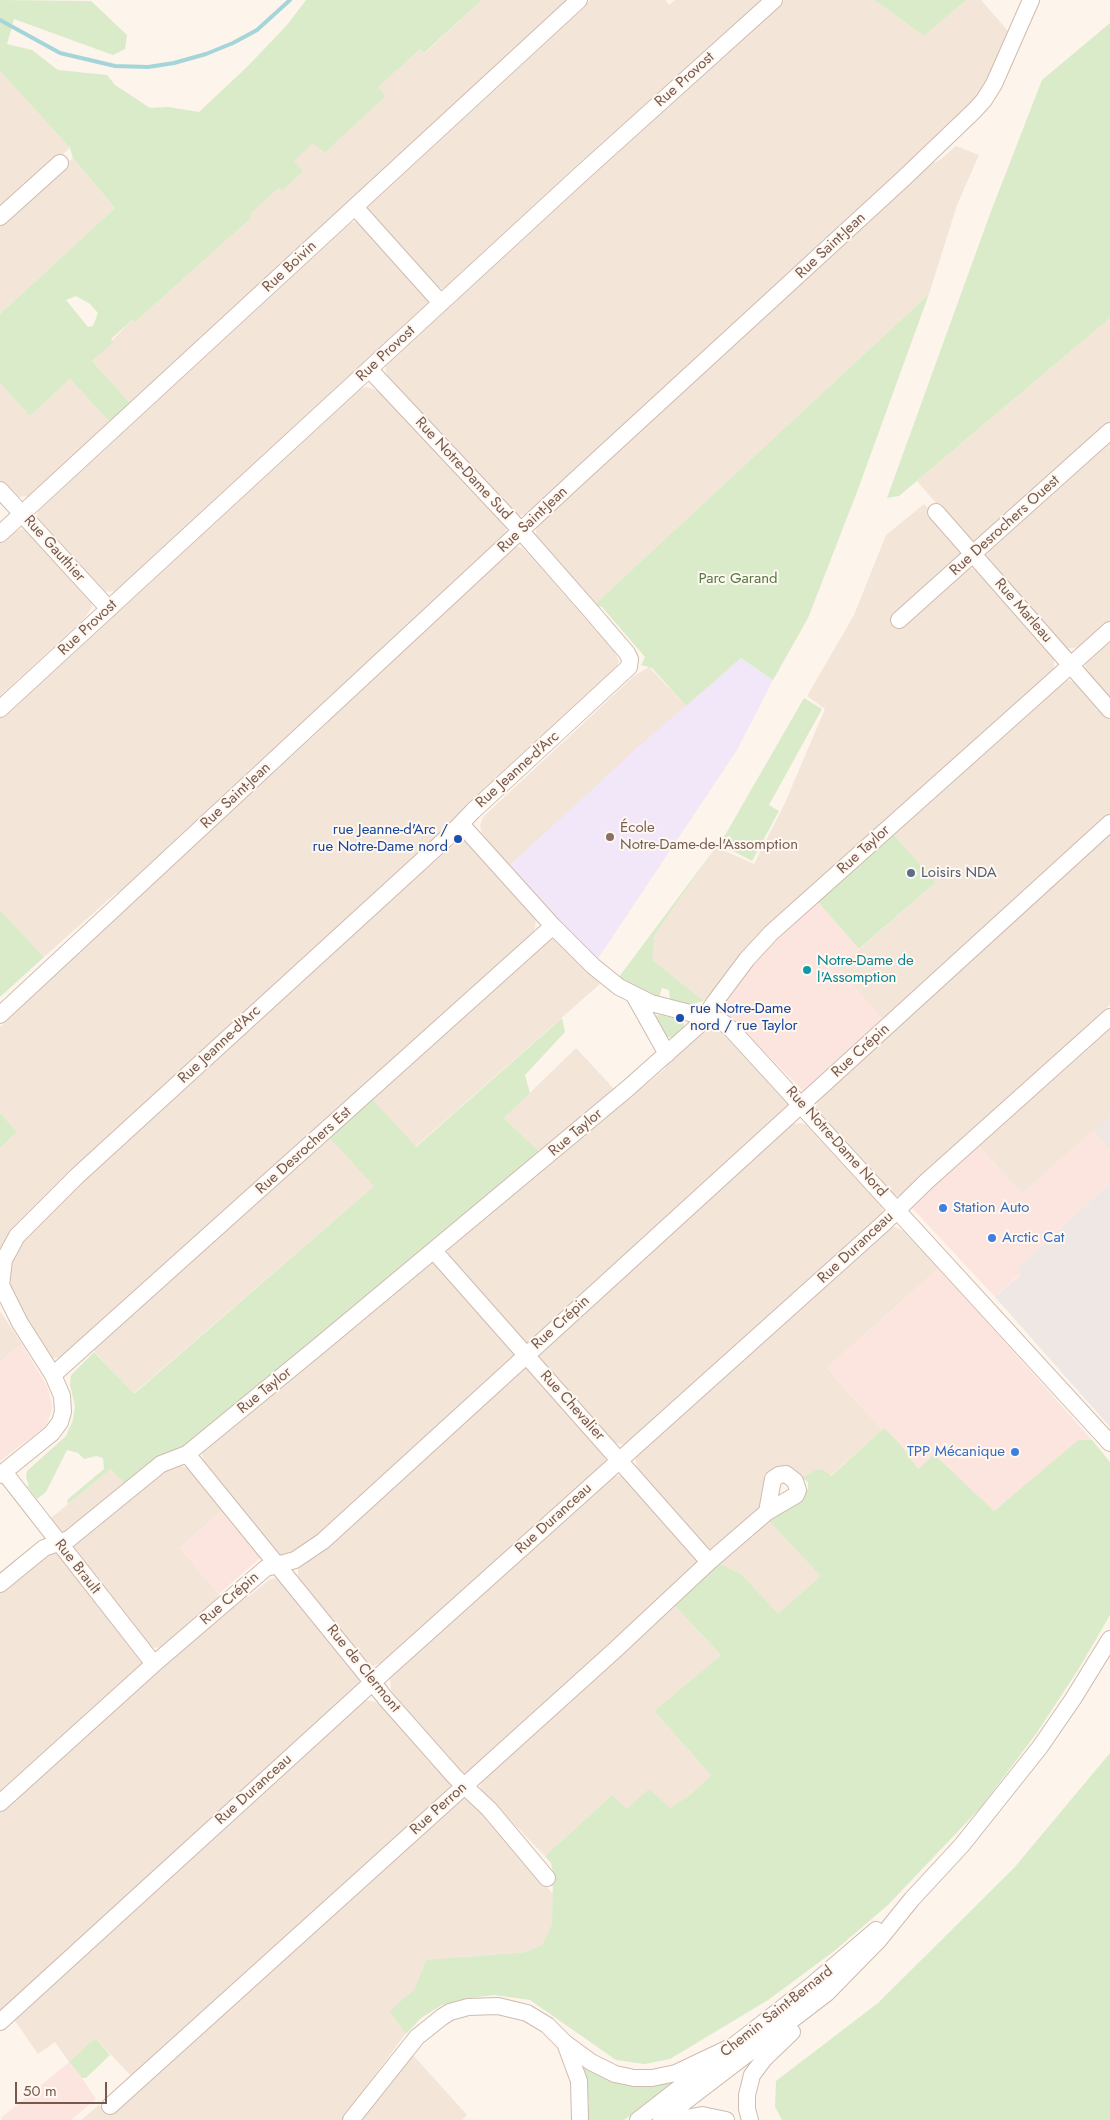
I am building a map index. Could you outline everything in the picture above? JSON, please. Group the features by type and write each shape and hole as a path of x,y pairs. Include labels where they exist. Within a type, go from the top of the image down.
{"street":[{"name":"Rue Boivin","path":"0,534 579,0"},
{"name":"Rue Provost","path":"0,709 441,303 774,0"},
{"name":"Rue Saint-Jean","path":"0,1015 888,193 979,105 994,84 1030,0"},
{"path":"0,217 60,163"},
{"path":"355,207 441,303"},
{"name":"Rue Notre-Dame Sud","path":"370,370 521,531 622,647 630,662"},
{"name":"Rue Desrochers Ouest","path":"899,620 1110,431"},
{"name":"Rue Gauthier","path":"0,490 108,609"},
{"name":"Rue Marleau","path":"936,512 1110,710"},
{"name":"Rue Taylor","path":"0,1584 44,1548 57,1541 69,1538 161,1464 187,1454 574,1135 696,1029 747,959 771,934 1110,630"},
{"name":"Rue Jeanne-d'Arc","path":"2,1474 45,1440 60,1422 63,1412 63,1400 53,1375 20,1323 1,1285 4,1260 17,1236 77,1176 621,676 629,667 630,662"},
{"name":"Rue Crépin","path":"0,1803 154,1664 266,1568 295,1560 323,1540 1110,823"},
{"name":"Rue Notre-Dame Nord","path":"461,824 553,926 598,969 635,997 658,1005 721,1021 731,1029 1110,1443"},
{"name":"Rue Desrochers Est","path":"53,1375 553,926"},
{"name":"Rue Notre-Dame Nord","path":"635,997 667,1054"},
{"name":"Rue Duranceau","path":"0,2022 1110,1017"},
{"name":"Rue Chevalier","path":"434,1251 709,1562"},
{"name":"Rue de Clermont","path":"187,1454 392,1706 465,1786 489,1809 547,1878"},
{"name":"Rue Brault","path":"2,1474 32,1506 57,1541 154,1664"},
{"name":"Rue Perron","path":"110,2106 615,1650 709,1562 767,1512"},
{"name":"Chemin Saint-Bernard","path":"661,2120 827,1993 878,1941 962,1845 1040,1747 1073,1699 1110,1639"},
{"name":"Chemin Saint-Bernard","path":"638,2120 814,1984 912,1900"},
{"path":"750,2120 747,2109 747,2095 755,2069 827,1993"},
{"path":"351,2120 408,2046 427,2028 450,2012 480,2006 516,2009 538,2019 599,2067 615,2074 642,2078 663,2076 735,2045"},
{"path":"565,2042 579,2081 581,2097 580,2120"},
{"path":"674,2120 702,2115 726,2120"}],"shaded area":[{"path":"482,0 569,0 130,403 92,361 132,320 135,322 251,218 251,213 279,188 282,190 302,172 293,161 313,142 323,153 386,96 377,87 420,49 425,53"},
{"path":"590,0 665,0 669,5 675,0 764,0 446,289 435,288 368,210 371,198"},
{"path":"784,0 874,0 924,36 966,0 981,0 1009,32 984,90 934,142 530,513 519,516 513,514 388,381 385,366 388,360 570,192"},
{"path":"0,71 70,148 0,210"},
{"path":"956,146 979,155 957,205 929,294 594,605 536,538 536,529 539,524 931,164 940,160"},
{"path":"73,158 115,208 0,314 0,224"},
{"path":"358,221 427,296 426,308 116,591 105,592 38,521 37,514 39,510 345,224"},
{"path":"1110,318 1110,425 977,543 969,542 917,481"},
{"path":"70,379 110,422 30,496 19,497 0,481 0,383 30,416"},
{"path":"367,387 379,391 507,526 506,533 126,891 116,893 44,957 0,910 0,717 350,396 359,389"},
{"path":"1110,436 1110,622 1080,647 1065,649 989,563 986,556 989,547"},
{"path":"924,504 955,537 962,551 961,557 895,618 904,627 962,571 968,568 974,569 981,574 1054,659 1054,667 1050,675 752,943 704,1001 651,960 654,936 716,847 754,864 784,805 825,709 807,696 854,615 886,535"},
{"path":"21,529 28,531 92,602 92,607 84,619 0,696 0,540"},
{"path":"515,547 520,547 526,551 614,651 619,661 617,668 54,1187 15,1226 0,1249 0,1148 17,1132 0,1113 0,1027 116,919 130,903 316,734 375,675"},
{"path":"1110,636 1110,703 1087,673 1085,666 1088,658"},
{"name":"École Notre-Dame-de-l'Assomption","path":"741,658 773,680 737,750 597,960 509,866 640,745"},
{"path":"649,667 686,706 509,866 482,833 480,826 483,817 634,676"},
{"path":"1067,680 1076,682 1110,716 1110,816 884,1021 838,968 936,882 893,834 1062,682"},
{"path":"1110,832 1110,1005 904,1194 898,1196 892,1194 818,1112 816,1107 818,1101 824,1093"},
{"path":"459,841 470,843 536,917 535,929 530,936 62,1358 52,1358 21,1310 13,1295 9,1278 11,1259 33,1227 381,907"},
{"path":"818,902 859,949 839,968 884,1021 807,1090 803,1091 721,1008 721,1004 761,955"},
{"path":"553,939 559,942 600,984 416,1146 374,1186 133,1394 92,1349 547,941"},
{"path":"1110,1027 1110,1116 1022,1194 977,1144"},
{"path":"712,1029 722,1033 783,1093 789,1105 531,1343 525,1343 448,1255 448,1245 665,1069 667,1063 699,1034"},
{"path":"576,1048 615,1090 542,1154 504,1118"},
{"path":"1110,1116 1110,1150 1092,1131"},
{"path":"801,1123 810,1126 883,1207 882,1214 626,1445 614,1443 537,1358 538,1352 790,1125"},
{"path":"1092,1131 1110,1150 1110,1183 1018,1267 1020,1274 995,1297 912,1208 913,1204 977,1144 1022,1193"},
{"path":"1110,1183 1110,1427 995,1297 1020,1275 1018,1267"},
{"path":"895,1227 906,1232 939,1268 827,1368 882,1430 830,1476 817,1469 802,1478 782,1468 762,1509 716,1548 711,1549 706,1546 637,1469 635,1457 889,1228"},
{"path":"432,1262 436,1262 515,1354 513,1359 320,1536 296,1552 280,1556 206,1467 202,1454 205,1448"},
{"path":"939,1268 1092,1440 1078,1440 994,1511 934,1454 918,1469 901,1445 884,1428 882,1430 827,1368"},
{"path":"0,1311 22,1344 0,1362"},
{"path":"22,1344 48,1388 52,1405 51,1412 46,1426 0,1461 0,1362"},
{"path":"524,1368 528,1368 606,1456 604,1466 384,1662 372,1666 302,1583 298,1576 298,1568"},
{"path":"180,1465 187,1468 224,1509 180,1548 219,1594 217,1600 165,1647 151,1648 69,1546 156,1475"},
{"path":"111,1469 126,1486 65,1533 61,1531 51,1518"},
{"path":"615,1476 623,1476 697,1559 697,1565 608,1649 467,1773 463,1772 391,1690 390,1677 608,1479"},
{"path":"224,1509 260,1553 260,1558 219,1594 180,1548"},
{"path":"768,1520 822,1576 778,1615 741,1574 718,1563"},
{"path":"55,1551 142,1663 0,1794 0,1591 40,1557"},
{"path":"270,1579 280,1579 360,1675 360,1682 356,1689 0,2012 0,1811 146,1679 245,1594 248,1597"},
{"path":"673,1604 721,1655 654,1711 711,1775 691,1794 670,1808 626,1809 612,1795 545,1856 482,1791 480,1786 482,1780"},
{"path":"365,1700 376,1702 382,1706 429,1762 431,1761 450,1782 452,1786 450,1791 133,2078 95,2038 69,2062 55,2042 38,2054 13,2018"},
{"path":"467,1798 471,1800 553,1894 552,1924 542,1945 526,1952 462,1957 342,2120 81,2120 99,2105 109,2115 460,1799"},
{"path":"412,2054 467,2115 462,2120 362,2120"},
{"path":"69,2062 96,2099 71,2120 2,2120 1,2118"}],"green space":[{"path":"0,0 91,1 127,35 125,49 113,55 14,19 7,44 32,50 58,70 107,75 115,85 150,108 168,107 199,112 247,67 287,25 306,0 482,0 424,53 420,49 378,87 386,96 324,153 313,143 294,161 303,171 282,191 279,188 251,213 251,218 135,322 132,320 111,339 113,342 92,361 130,403 110,422 70,379 30,416 0,383 0,314 115,208 73,158 70,148 0,71","holes":["76,296 90,304 98,313 93,326 88,327 66,300"]},
{"path":"874,0 966,0 924,36"},
{"path":"1110,23 1110,318 899,496 887,498 990,214 1042,80"},
{"name":"Parc Garand","path":"929,294 857,492 808,618 773,680 741,658 686,706 652,668 641,665 645,657 602,607 594,605"},
{"path":"804,698 822,709 769,805 779,811 752,861 720,844"},
{"path":"893,834 936,882 859,949 818,902"},
{"path":"716,847 654,936 652,960 704,1001 692,1004 680,1003 670,999 669,990 662,988 659,997 619,977"},
{"path":"0,910 44,957 0,997"},
{"path":"655,1016 680,1019 684,1023 684,1028 675,1037 666,1037"},
{"path":"562,1018 565,1032 525,1075 530,1093 504,1118 542,1154 185,1446 126,1486 111,1469 68,1504 67,1500 104,1469 103,1458 96,1456 84,1459 78,1453 67,1450 46,1492 37,1499 27,1486 29,1485 26,1478 27,1471 66,1436 73,1420 75,1406 70,1385 71,1375 94,1352 134,1394 374,1186 328,1136 371,1098 416,1147"},
{"path":"0,1113 17,1132 0,1148"},
{"path":"884,1428 901,1445 918,1469 934,1454 994,1511 1078,1440 1092,1440 1110,1462 1110,1615 1078,1670 1036,1734 981,1807 888,1905 833,1952 768,2000 670,2059 645,2064 616,2060 530,2000 494,1995 463,1999 442,2005 421,2018 406,2034 390,2011 415,1989 426,1960 526,1952 542,1945 552,1924 553,1873 551,1863 545,1856 612,1795 627,1809 649,1789 670,1808 691,1794 711,1775 654,1711 721,1655 673,1604 718,1563 741,1574 778,1614 821,1576 768,1520 801,1497 808,1489 808,1482 802,1478 817,1469 825,1471 831,1476"},
{"path":"1110,1753 1110,2120 782,2120 775,2107 776,2081 878,2003 1014,1868"},
{"path":"95,2038 110,2055 86,2078 82,2078 69,2062"},
{"path":"579,2061 681,2077 624,2120 586,2120 589,2101"}],"waterway":[{"path":"0,20 60,53 115,66 148,67 174,63 206,54 233,43 257,30 290,0"}],"place":[{"name":"École Notre-Dame-de-l'Assomption","path":"610,837"},
{"name":"rue Jeanne-d'Arc / rue Notre-Dame nord","path":"458,839"},
{"name":"Loisirs NDA","path":"911,873"},
{"name":"Notre-Dame de l'Assomption","path":"807,970"},
{"name":"rue Notre-Dame nord / rue Taylor","path":"680,1018"},
{"name":"Station Auto","path":"943,1208"},
{"name":"Arctic Cat","path":"992,1238"},
{"name":"TPP Mécanique","path":"1015,1452"}]}
